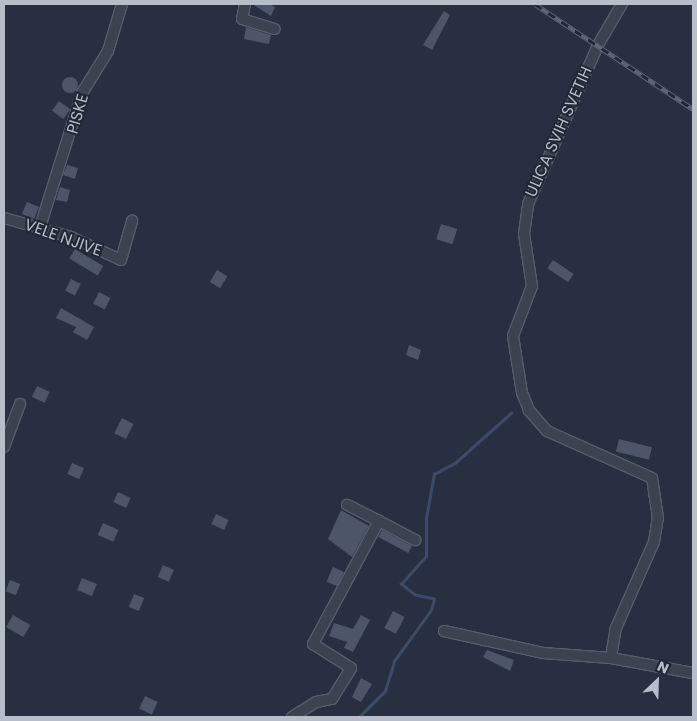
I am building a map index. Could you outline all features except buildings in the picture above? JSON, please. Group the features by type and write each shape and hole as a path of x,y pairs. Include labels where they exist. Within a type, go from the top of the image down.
{"street":[{"name":"PISKE","path":"40,227 82,93 108,51 122,4"},
{"path":"245,4 242,19 275,29"},
{"name":"ULICA SVIH SVETIH","path":"611,658 616,628 654,542 658,518 652,478 547,431 528,410 522,393 512,336 532,286 524,234 528,204 598,45 622,4"},
{"name":"VELE NJIVE","path":"4,218 40,227 122,260 132,221"},
{"path":"4,447 20,404"},
{"path":"347,505 415,540"},
{"path":"292,717 316,702 332,699 351,668 314,644 379,522"},
{"path":"444,631 543,652 611,658 693,673"}],"waterway":[{"path":"359,717 385,691 394,661 431,610 434,599 415,595 401,584 426,556 426,518 434,474 455,463 511,413"}],"railway":[{"path":"535,4 693,109"}]}
